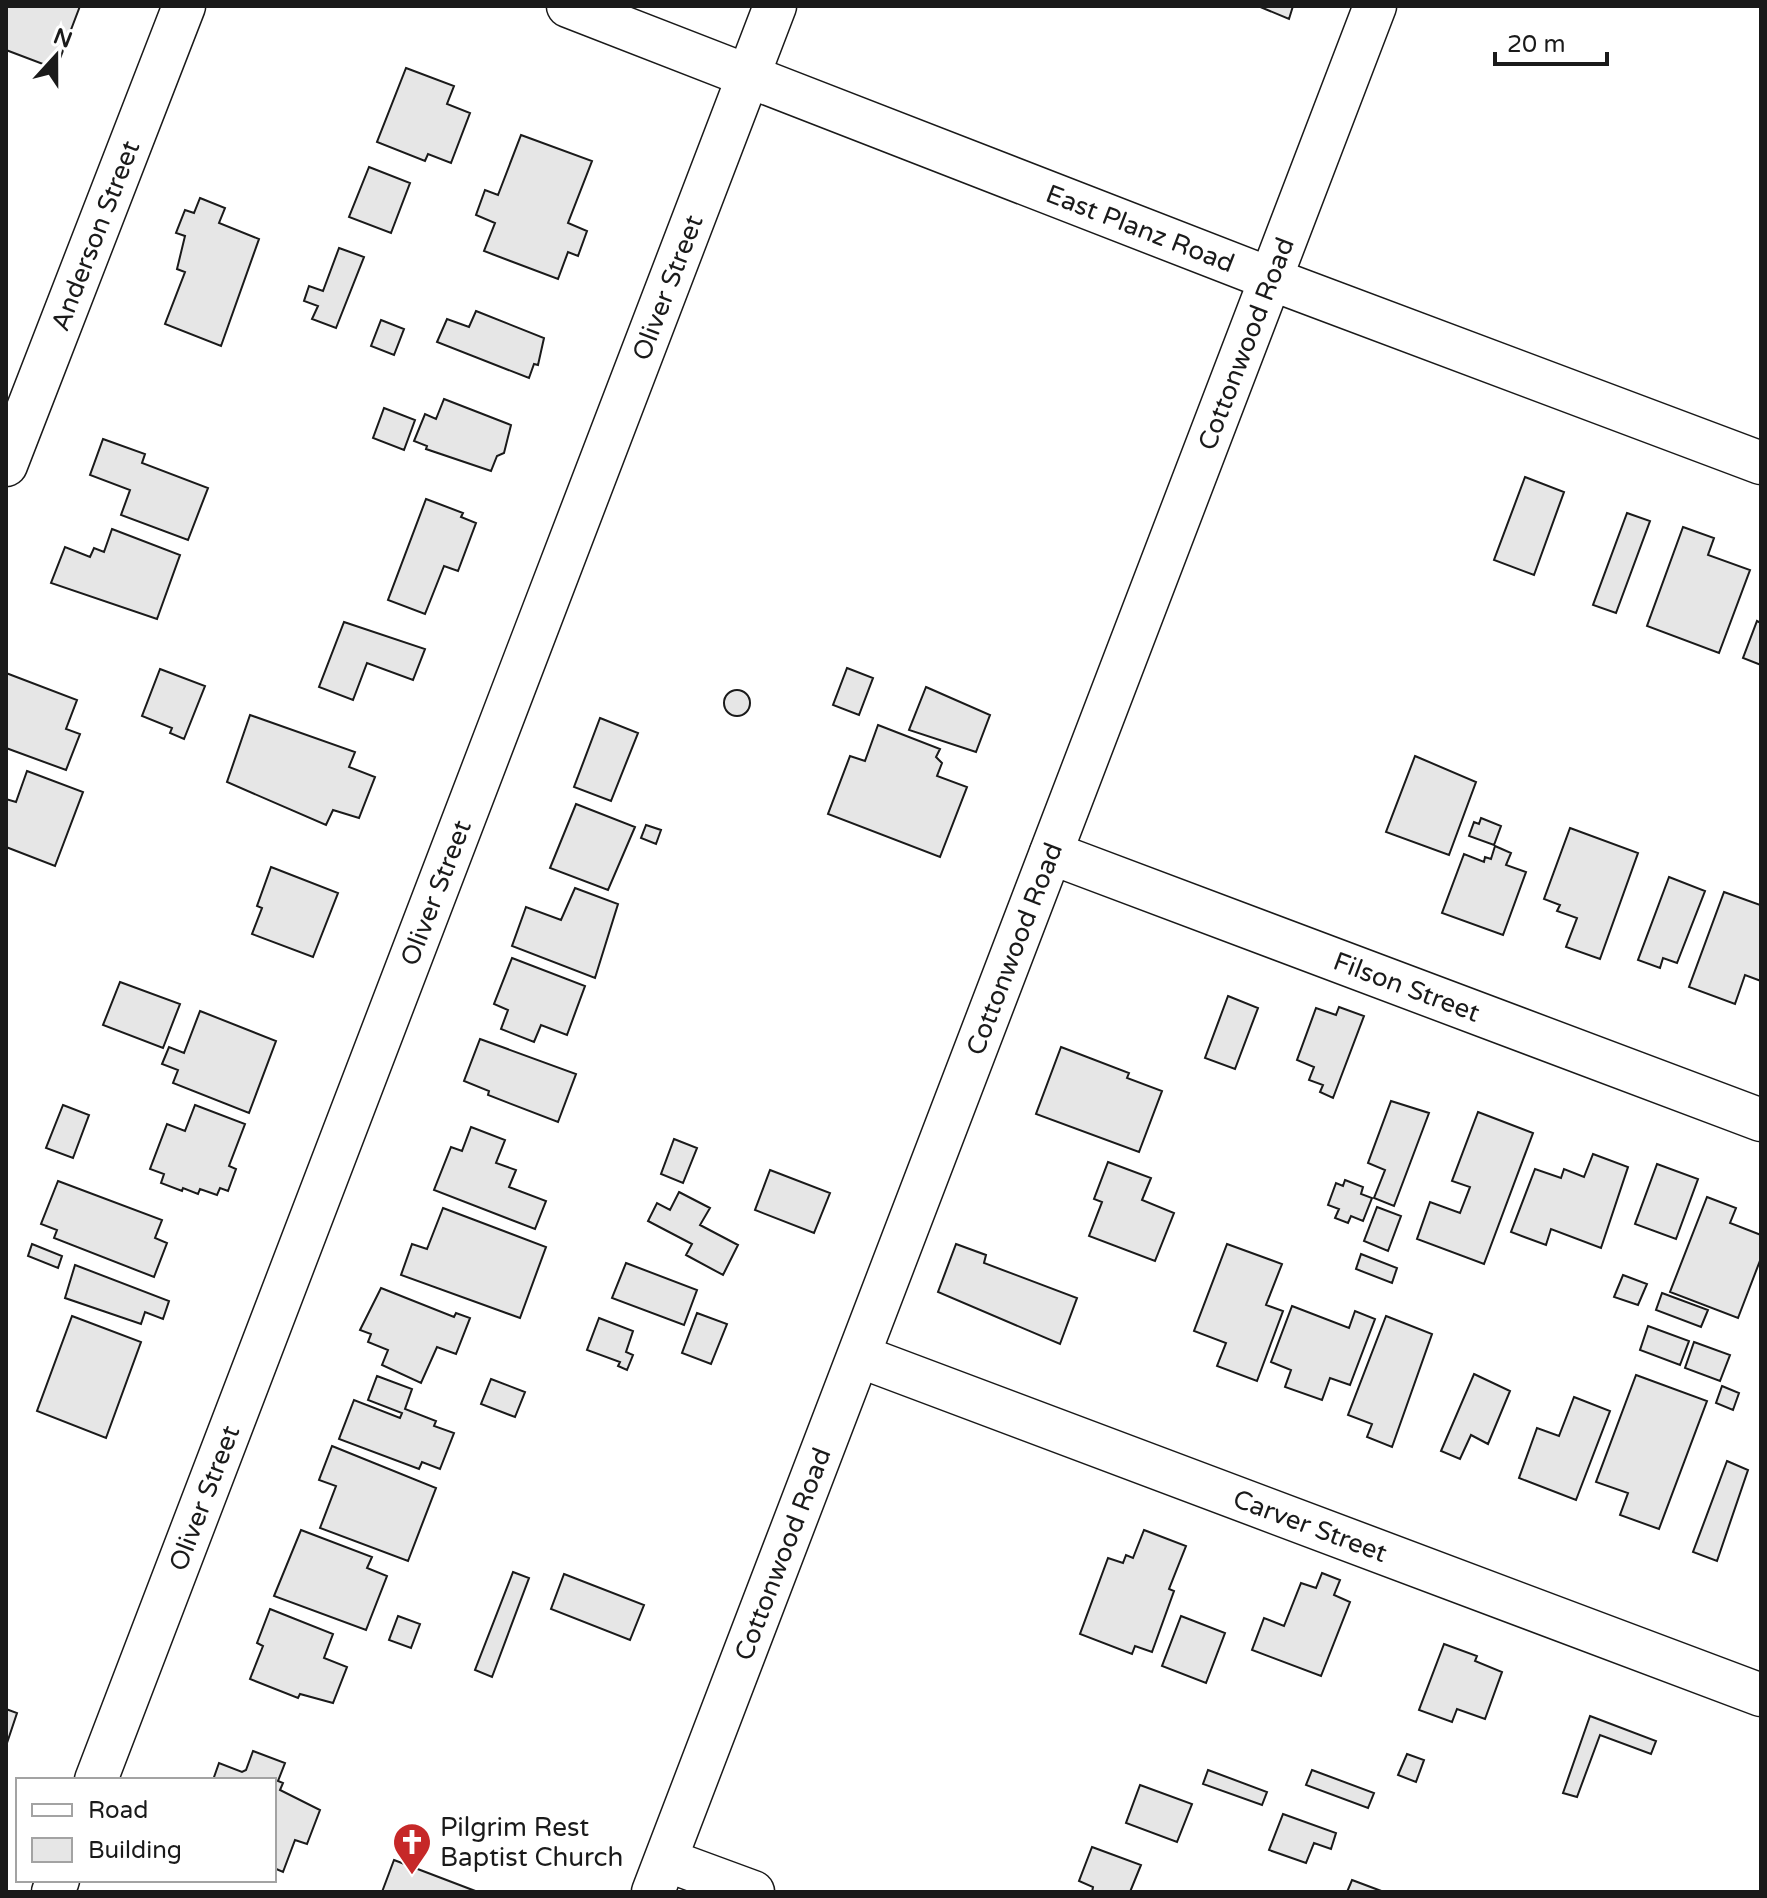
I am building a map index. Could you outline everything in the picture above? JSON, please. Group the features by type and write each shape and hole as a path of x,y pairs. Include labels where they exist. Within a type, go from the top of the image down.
{"street":[{"name":"Anderson Street","path":"6,465 184,6"},
{"name":"East Planz Road","path":"568,6 1271,279 1761,463"},
{"name":"Oliver Street","path":"97,1778 775,6"},
{"name":"Cottonwood Road","path":"660,1876 1375,6"},
{"name":"Filson Street","path":"1051,853 1761,1120"},
{"name":"Carver Street","path":"859,1356 1761,1695"},
{"path":"660,1876 753,1892"}],"building":[{"path":"6,6 80,6 56,69 6,50"},
{"path":"1258,6 1293,6 1289,19"},
{"path":"406,68 454,86 447,104 470,113 451,163 428,154 425,161 377,142"},
{"path":"521,135 592,161 568,223 587,231 578,256 568,252 558,279 484,251 495,223 476,215 485,190 498,195"},
{"path":"369,167 410,183 391,233 349,217"},
{"path":"200,198 225,208 219,223 259,239 221,346 165,324 185,272 177,269 185,236 176,233 185,210 194,213"},
{"path":"339,248 364,257 336,328 312,319 318,306 304,301 309,286 323,291"},
{"path":"476,311 544,338 538,365 534,364 529,378 437,342 447,319 469,327"},
{"path":"381,320 404,329 394,355 371,346"},
{"path":"444,399 511,425 504,453 497,456 491,471 426,449 427,446 414,441 425,414 436,419"},
{"path":"384,408 415,420 404,450 373,438"},
{"path":"103,439 145,454 142,463 208,488 188,540 121,515 130,490 90,475"},
{"path":"1525,477 1564,492 1534,575 1494,560"},
{"path":"426,499 463,513 461,517 476,523 458,571 444,566 425,614 388,600"},
{"path":"1627,513 1650,521 1616,613 1593,605"},
{"path":"1683,527 1714,538 1708,555 1750,570 1719,653 1647,626"},
{"path":"112,529 180,555 157,619 51,583 65,547 90,557 94,548 104,552"},
{"path":"1757,621 1761,623 1761,665 1743,658"},
{"path":"344,622 425,649 413,680 367,663 353,700 319,687"},
{"path":"847,668 873,678 859,715 833,705"},
{"path":"160,669 205,686 184,739 170,733 172,728 142,716"},
{"path":"6,673 77,700 66,729 80,734 66,770 6,748"},
{"path":"926,687 990,715 976,752 909,730"},
{"path":"737,690 746,694 750,703 746,712 737,716 728,712 724,703 728,694"},
{"path":"250,715 355,752 349,767 375,777 359,818 333,810 326,825 227,782"},
{"path":"600,718 638,733 611,801 574,787"},
{"path":"878,725 940,749 936,757 942,763 937,776 967,787 940,857 828,814 850,756 865,761"},
{"path":"1415,756 1476,782 1449,855 1386,832"},
{"path":"27,771 83,792 55,866 6,847 6,799 16,802"},
{"path":"576,804 635,827 608,890 550,868"},
{"path":"1481,818 1501,826 1494,845 1469,836 1474,822 1479,824"},
{"path":"646,825 661,830 656,844 641,838"},
{"path":"1570,828 1638,853 1600,959 1566,947 1577,918 1557,911 1560,905 1544,899"},
{"path":"1495,846 1511,853 1506,865 1526,872 1503,935 1442,913 1464,854 1484,862 1485,857 1491,859"},
{"path":"271,867 338,893 313,957 252,934 262,908 257,906"},
{"path":"1669,877 1705,891 1677,963 1663,958 1660,968 1638,960"},
{"path":"575,888 618,904 595,978 512,946 526,907 561,920"},
{"path":"1724,892 1760,905 1761,902 1761,981 1745,975 1735,1004 1689,987"},
{"path":"512,958 585,986 567,1035 541,1025 534,1042 501,1029 508,1010 494,1004"},
{"path":"120,982 180,1004 163,1048 103,1025"},
{"path":"1228,996 1258,1008 1235,1069 1205,1058"},
{"path":"1339,1007 1364,1016 1333,1098 1320,1092 1323,1085 1309,1080 1314,1067 1297,1060 1316,1008 1336,1015"},
{"path":"200,1011 276,1041 249,1113 173,1083 178,1070 162,1064 169,1047 184,1053"},
{"path":"480,1039 576,1074 558,1122 488,1095 489,1091 464,1081"},
{"path":"1061,1047 1129,1073 1127,1078 1162,1091 1139,1152 1036,1114"},
{"path":"1391,1101 1429,1113 1394,1206 1374,1198 1385,1170 1368,1163"},
{"path":"63,1105 89,1115 73,1158 46,1148"},
{"path":"195,1105 245,1124 229,1166 236,1169 228,1191 220,1188 217,1195 200,1189 198,1194 183,1188 182,1191 161,1183 164,1174 150,1169 167,1124 185,1131"},
{"path":"1478,1112 1533,1133 1484,1264 1417,1239 1430,1202 1460,1213 1470,1187 1452,1181"},
{"path":"471,1127 505,1140 496,1163 516,1170 509,1187 546,1201 535,1229 434,1190 451,1147 462,1151"},
{"path":"674,1139 697,1148 683,1183 661,1174"},
{"path":"1593,1154 1628,1167 1601,1248 1551,1229 1546,1245 1511,1232 1535,1169 1561,1178 1564,1169 1584,1177"},
{"path":"1108,1162 1151,1178 1142,1200 1174,1213 1155,1261 1089,1236 1102,1202 1094,1199"},
{"path":"1657,1164 1698,1179 1676,1239 1635,1224"},
{"path":"770,1170 830,1193 814,1233 755,1210"},
{"path":"1345,1180 1363,1187 1361,1194 1372,1198 1363,1221 1351,1216 1348,1223 1335,1218 1339,1209 1328,1205 1336,1183 1343,1186"},
{"path":"58,1181 162,1220 155,1238 167,1243 154,1277 54,1238 57,1230 41,1224"},
{"path":"679,1192 710,1208 700,1225 738,1245 723,1275 686,1255 692,1244 648,1221 657,1203 670,1210"},
{"path":"1707,1197 1736,1208 1730,1223 1761,1235 1761,1258 1738,1318 1670,1292"},
{"path":"1377,1207 1401,1216 1388,1251 1364,1241"},
{"path":"443,1208 546,1247 520,1318 401,1275 412,1244 427,1249"},
{"path":"32,1244 62,1256 58,1268 28,1256"},
{"path":"956,1244 986,1255 984,1263 1077,1298 1060,1344 938,1292"},
{"path":"1227,1244 1282,1264 1266,1305 1283,1311 1257,1381 1217,1366 1226,1343 1194,1331"},
{"path":"1361,1254 1397,1268 1392,1283 1356,1269"},
{"path":"626,1263 697,1290 684,1325 612,1298"},
{"path":"75,1265 169,1301 163,1319 145,1312 141,1324 65,1298"},
{"path":"1623,1275 1647,1284 1638,1305 1614,1297"},
{"path":"381,1288 454,1317 456,1313 470,1318 456,1354 437,1347 421,1383 382,1365 388,1350 368,1342 371,1334 360,1330"},
{"path":"1662,1293 1708,1310 1701,1327 1656,1310"},
{"path":"1292,1306 1349,1328 1355,1311 1375,1319 1350,1385 1330,1378 1322,1400 1285,1387 1291,1370 1271,1362"},
{"path":"697,1313 727,1324 711,1364 682,1353"},
{"path":"72,1316 141,1342 106,1438 37,1411"},
{"path":"1386,1316 1432,1334 1392,1447 1367,1437 1372,1424 1348,1415"},
{"path":"599,1318 633,1331 626,1352 633,1355 627,1370 618,1366 620,1362 587,1350"},
{"path":"1648,1326 1689,1341 1680,1365 1640,1350"},
{"path":"1694,1342 1730,1355 1720,1381 1685,1368"},
{"path":"1474,1374 1510,1391 1488,1444 1471,1435 1460,1459 1441,1451"},
{"path":"1636,1375 1707,1401 1659,1529 1620,1515 1628,1493 1596,1482"},
{"path":"377,1376 412,1389 405,1409 436,1421 434,1426 454,1433 440,1469 422,1462 419,1469 339,1439 354,1400 400,1418 402,1413 368,1400"},
{"path":"491,1379 525,1392 515,1417 481,1404"},
{"path":"1722,1386 1739,1393 1733,1410 1716,1403"},
{"path":"1574,1397 1610,1411 1576,1500 1519,1478 1537,1428 1559,1436"},
{"path":"332,1446 436,1488 408,1561 320,1528 336,1486 319,1480"},
{"path":"1727,1461 1748,1470 1717,1561 1693,1552"},
{"path":"301,1530 372,1557 367,1568 387,1576 366,1630 274,1596"},
{"path":"1144,1530 1186,1546 1169,1589 1174,1591 1152,1652 1135,1646 1132,1654 1080,1634 1108,1558 1123,1563 1126,1555 1133,1558"},
{"path":"513,1572 529,1578 492,1677 475,1670"},
{"path":"1322,1573 1340,1580 1334,1595 1350,1602 1321,1676 1252,1650 1264,1618 1284,1626 1301,1583 1316,1588"},
{"path":"564,1574 644,1605 630,1640 551,1609"},
{"path":"270,1609 333,1634 324,1658 347,1667 333,1703 300,1694 298,1698 250,1679 263,1646 257,1643"},
{"path":"398,1616 420,1624 411,1648 389,1640"},
{"path":"1181,1616 1225,1633 1206,1683 1162,1666"},
{"path":"1444,1644 1477,1656 1475,1661 1502,1672 1485,1719 1457,1709 1452,1722 1419,1710"},
{"path":"6,1709 17,1713 6,1746"},
{"path":"1590,1716 1656,1741 1651,1754 1600,1735 1577,1797 1563,1793"},
{"path":"253,1751 285,1763 278,1781 283,1783 280,1790 320,1810 307,1844 295,1840 283,1872 276,1869 276,1778 214,1778 219,1763 242,1772 246,1770"},
{"path":"1407,1754 1424,1760 1416,1782 1398,1775"},
{"path":"1208,1770 1267,1792 1262,1805 1203,1784"},
{"path":"1312,1770 1374,1793 1368,1808 1306,1785"},
{"path":"1140,1785 1192,1804 1177,1842 1126,1823"},
{"path":"1283,1814 1336,1833 1331,1849 1314,1843 1306,1863 1269,1850"},
{"path":"1092,1847 1141,1865 1130,1892 1092,1892 1093,1887 1079,1881"},
{"name":"Pilgrim Rest Baptist Church","path":"394,1860 478,1892 382,1892"},
{"path":"1352,1880 1384,1892 1347,1892"}],"place":[{"name":"Pilgrim Rest Baptist Church","path":"412,1876"}]}
